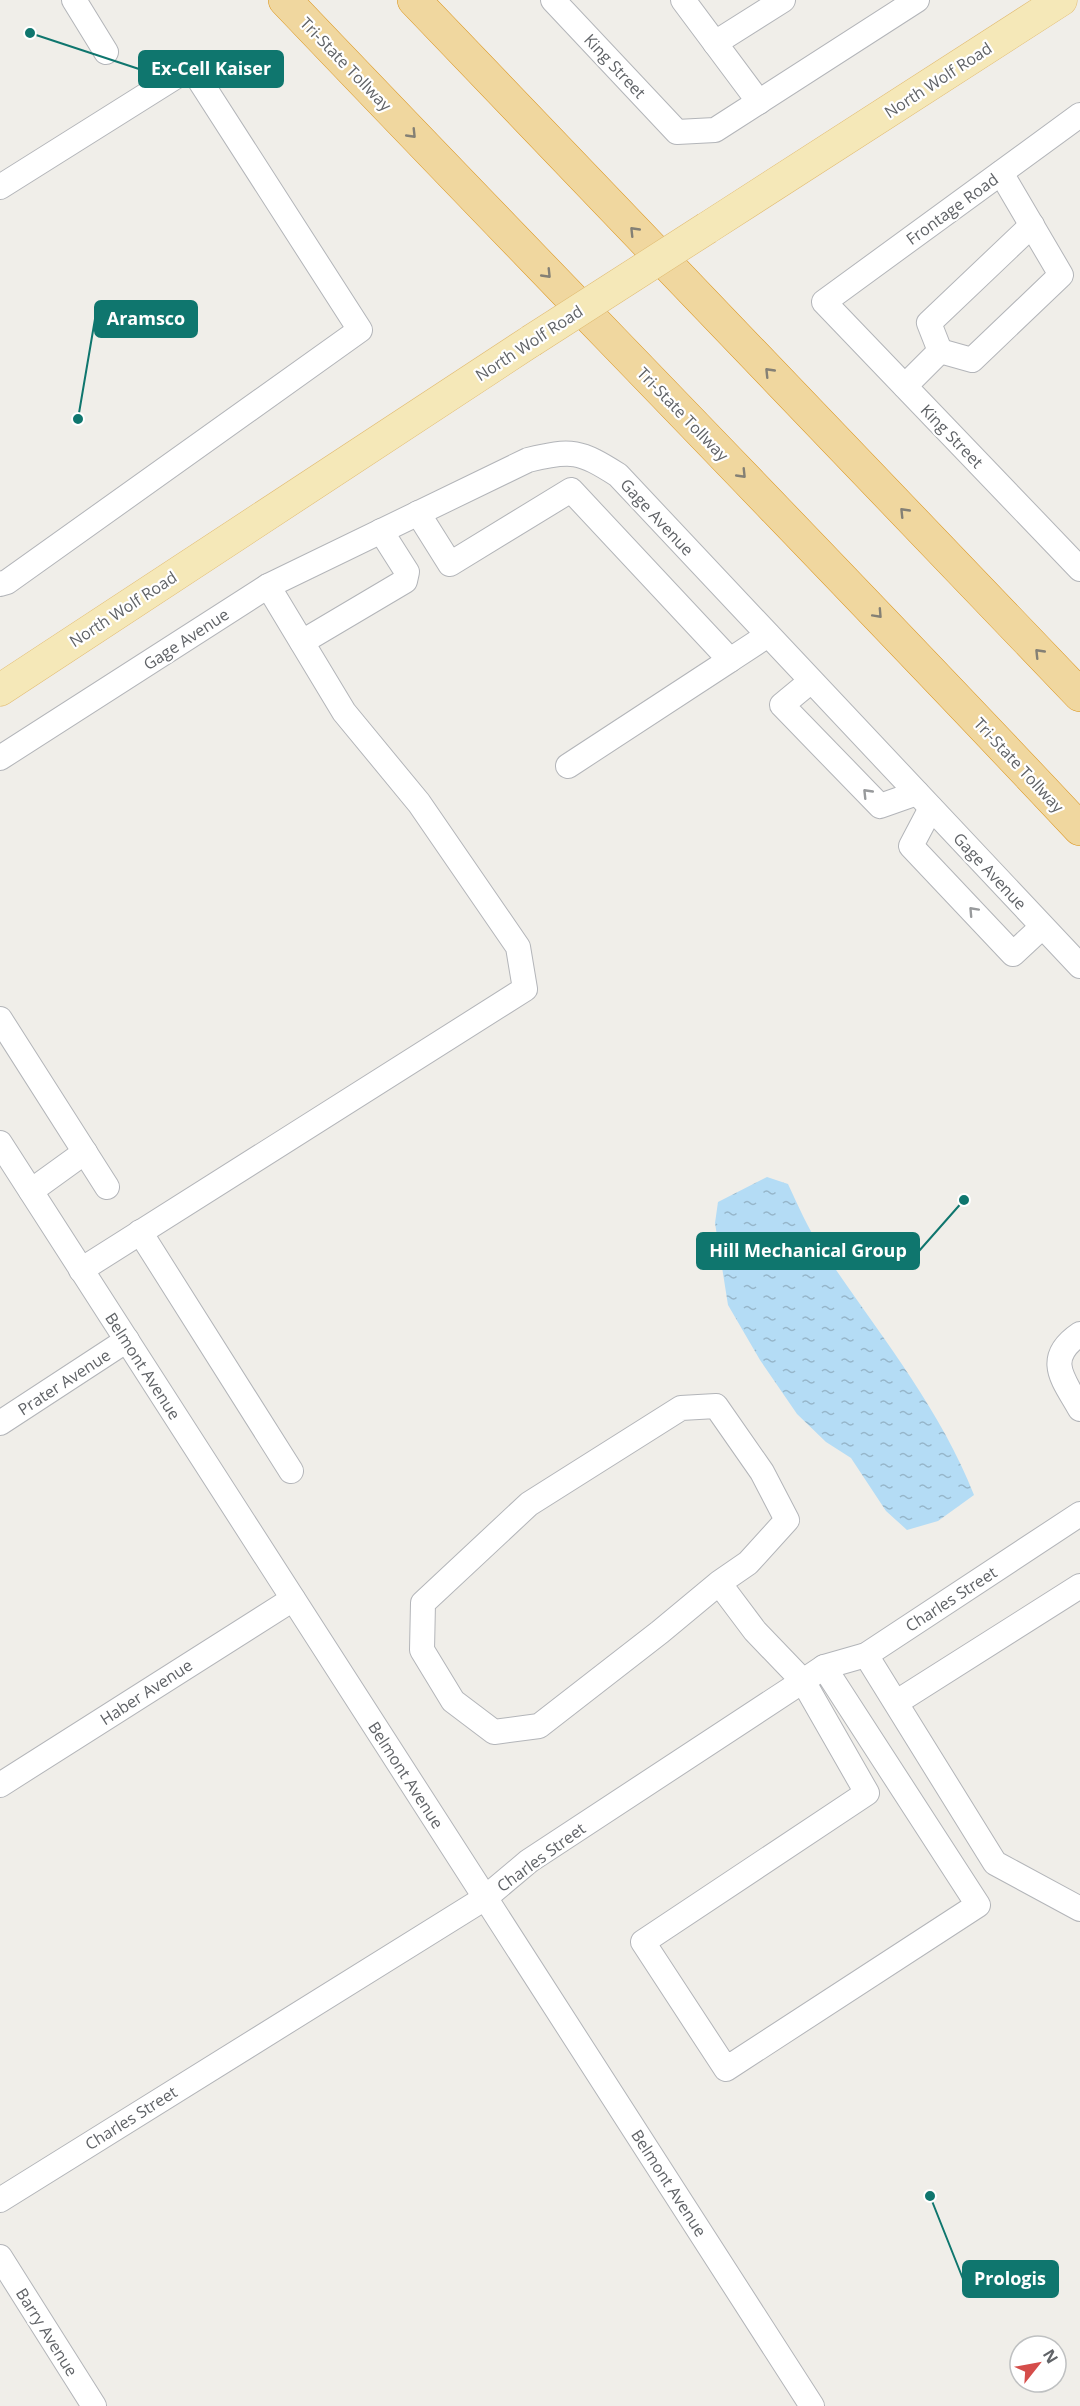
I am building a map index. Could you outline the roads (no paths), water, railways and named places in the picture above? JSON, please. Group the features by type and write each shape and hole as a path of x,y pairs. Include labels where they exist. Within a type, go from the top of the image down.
{"highway":[{"name":"Tri-State Tollway","path":"285,0 870,606 1080,829"},
{"path":"414,0 1080,695"}],"main road":[{"name":"North Wolf Road","path":"0,690 531,341 1061,0"}],"street":[{"path":"74,0 106,52"},
{"name":"King Street","path":"553,0 678,132 715,130 759,102"},
{"path":"683,0 759,102 917,0"},
{"path":"715,43 783,0"},
{"path":"0,187 191,67 360,330 7,582 0,584"},
{"name":"Frontage Road","path":"825,302 1080,116"},
{"path":"940,351 972,360 1061,274 1001,173"},
{"path":"940,351 930,323 1032,225"},
{"name":"King Street","path":"825,302 1080,569"},
{"path":"905,386 940,351"},
{"name":"Gage Avenue","path":"0,758 268,586 528,460 557,453 587,456 618,475 1080,966"},
{"path":"418,513 450,564 571,490 730,660"},
{"path":"302,642 405,581 407,572 381,531"},
{"path":"81,1270 525,989 518,947 419,803 344,712 268,586"},
{"path":"568,766 768,635"},
{"path":"811,681 782,705 880,806 924,800 911,846 1013,954 1042,927"},
{"path":"0,1019 107,1187"},
{"name":"Belmont Avenue","path":"0,1143 813,2406"},
{"path":"31,1191 85,1152"},
{"path":"140,1232 291,1471"},
{"path":"1080,1334 1060,1356 1058,1369 1080,1409"},
{"name":"Prater Avenue","path":"0,1423 127,1340"},
{"path":"716,1406 762,1472 787,1520 748,1563 719,1583 539,1726 494,1732 453,1701 422,1650 423,1603 529,1504 681,1408 716,1406"},
{"name":"Charles Street","path":"0,2200 485,1898 529,1861 824,1667 866,1655 1080,1514"},
{"path":"719,1583 755,1631 802,1681 867,1793 643,1942 726,2069 978,1905 824,1667"},
{"path":"897,1702 1080,1586"},
{"name":"Haber Avenue","path":"0,1785 293,1599"},
{"path":"866,1655 995,1863 1080,1909"},
{"name":"Barry Avenue","path":"0,2257 94,2406"}],"water":[{"path":"767,1177 788,1184 815,1239 903,1366 959,1461 974,1495 938,1521 907,1530 886,1511 851,1458 826,1442 797,1414 760,1360 728,1305 715,1223 718,1202"}],"place":[{"name":"Ex-Cell Kaiser","path":"30,33"},
{"name":"Aramsco","path":"78,419"},
{"name":"Hill Mechanical Group","path":"964,1200"},
{"name":"Prologis","path":"930,2196"}]}
